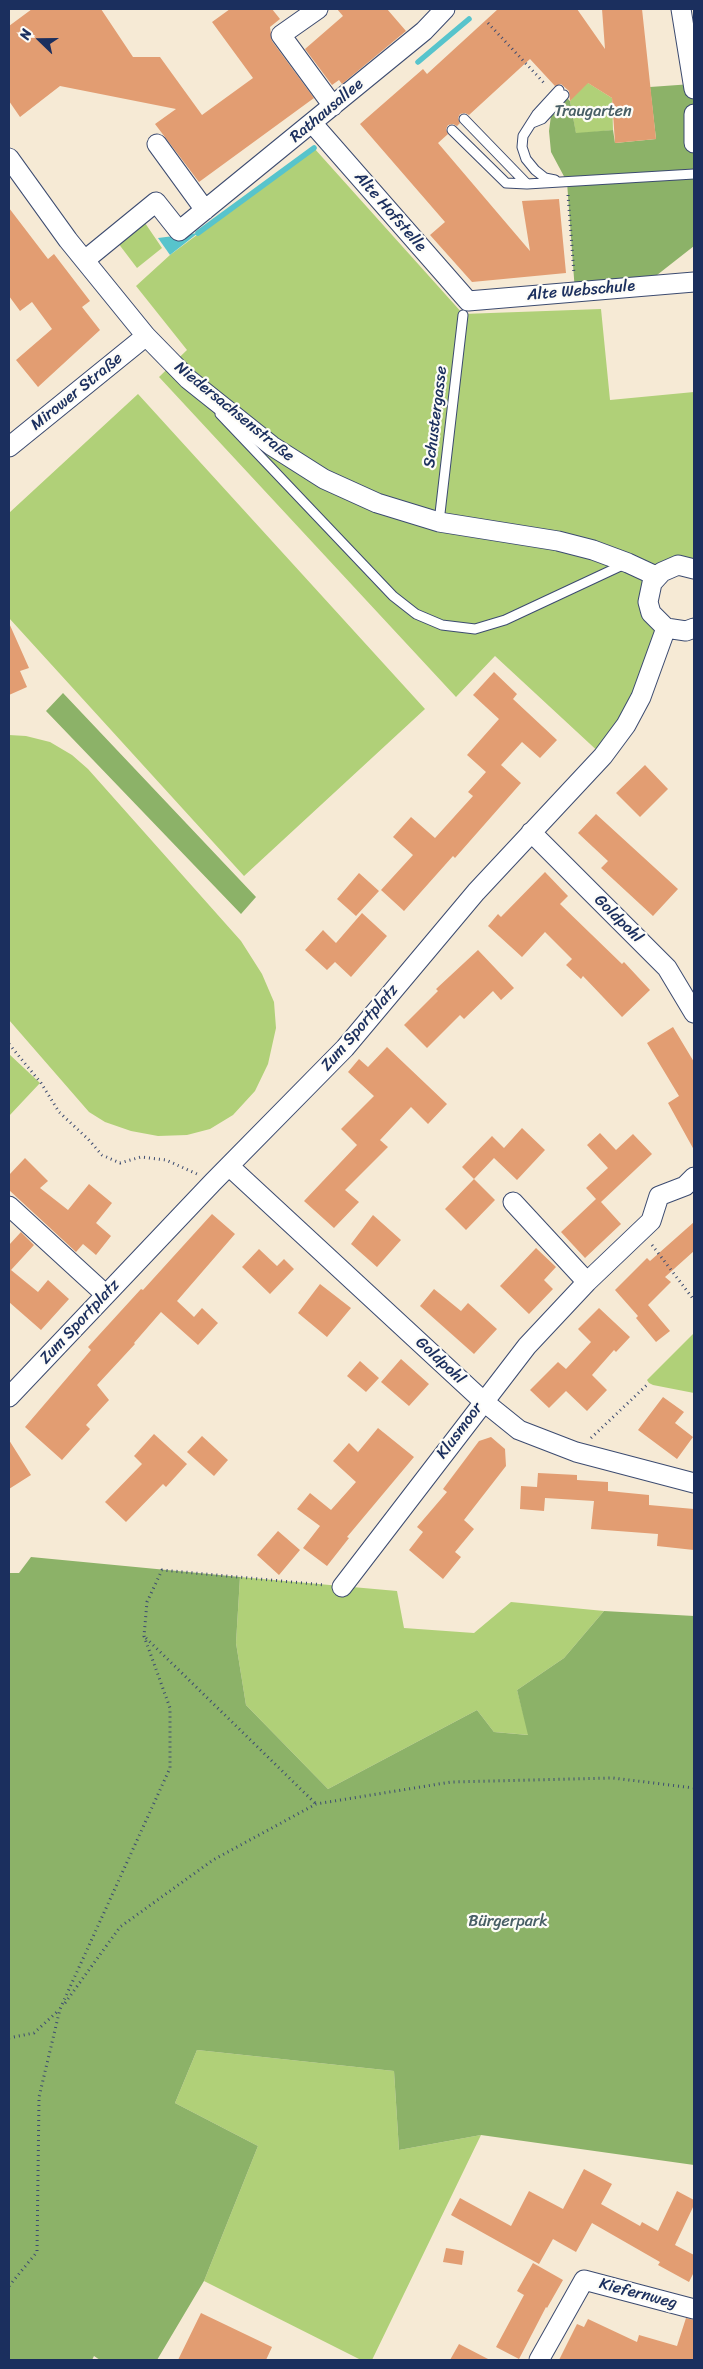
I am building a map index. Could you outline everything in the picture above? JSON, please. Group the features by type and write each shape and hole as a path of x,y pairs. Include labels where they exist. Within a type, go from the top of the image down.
{"street":[{"path":"318,9 281,35 333,106"},
{"name":"Rathausallee","path":"85,260 156,202 179,231 424,31 445,9"},
{"path":"681,9 694,89"},
{"path":"694,114 694,143"},
{"name":"Alte Hofstelle","path":"312,124 466,308"},
{"path":"157,144 205,210"},
{"name":"Niedersachsenstraße","path":"9,158 85,260 146,336 188,379 272,446 316,474 377,503 439,522 558,540 628,562 656,576"},
{"name":"Alte Webschule","path":"466,308 575,292 694,282"},
{"name":"Mirower Straße","path":"9,447 146,336"},
{"path":"693,565 668,568 656,576 649,592 650,607 657,621 666,628 681,631 694,628"},
{"name":"Zum Sportplatz","path":"9,1397 213,1182 346,1048 476,892 603,756 626,724 641,696 666,628"},
{"name":"Goldpohl","path":"530,832 667,968 694,1013"},
{"name":"Goldpohl","path":"229,1166 483,1400 519,1430 576,1452 694,1483"},
{"name":"Klusmoor","path":"342,1587 483,1400 527,1346 587,1282 651,1221 659,1196 685,1186 694,1177"},
{"path":"512,1202 587,1282"},
{"path":"9,1206 105,1294"},
{"name":"Kiefernweg","path":"539,2360 584,2280 694,2309"}],"lane":[{"path":"559,93 537,114 523,136 522,147 526,159 545,178 567,182"},
{"path":"464,119 527,184"},
{"path":"452,130 506,183 527,184 694,174"},
{"name":"Schustergasse","path":"439,522 466,308"},
{"path":"146,336 393,596 416,614 442,625 475,629 505,620 628,562"}],"path":[{"path":"488,23 559,93"},
{"path":"567,182 575,292"},
{"path":"9,1044 41,1083 59,1112 102,1154 120,1163 140,1157 166,1160 213,1182"},
{"path":"641,1231 694,1300"},
{"path":"576,1452 649,1383"},
{"path":"9,2286 37,2252 39,2097 60,2010 170,1768 170,1708 144,1636 147,1602 162,1570 342,1587"},
{"path":"144,1636 316,1804"},
{"path":"9,2038 34,2033 60,2010 120,1927 213,1860 316,1804 450,1782 613,1778 694,1788"}],"green space":[{"name":"Traugarten","path":"585,81 612,98 613,130 576,134 570,101"},
{"path":"692,84 694,89 694,246 643,286 575,292 567,182 551,152 549,131 552,108 564,95 570,101 576,133 613,130 615,143 656,139 650,87"},
{"path":"314,148 463,314 601,309 610,400 694,392 694,560 649,592 666,628 603,756 495,656 456,697 159,377 187,350 136,286 170,255"},
{"path":"143,220 162,248 137,268 118,243"},
{"path":"138,394 425,709 244,876 9,618 9,513"},
{"path":"63,693 256,897 241,914 46,711"},
{"path":"9,735 26,736 50,742 72,755 88,769 241,941 262,974 274,1002 276,1028 268,1064 255,1091 233,1115 210,1129 187,1135 158,1136 131,1131 105,1122 89,1112 9,1020"},
{"path":"9,1054 40,1083 9,1116"},
{"path":"694,1333 694,1393 649,1383 647,1380"},
{"name":"Bürgerpark","path":"31,1557 240,1577 236,1643 246,1705 328,1789 477,1710 494,1732 528,1735 517,1690 564,1658 604,1611 694,1616 694,2165 481,2135 399,2150 394,2071 197,2050 175,2103 258,2146 204,2281 157,2360 100,2360 94,2356 92,2360 9,2360 9,1573 19,1573"},
{"path":"240,1577 397,1591 404,1628 474,1633 511,1602 604,1611 564,1658 517,1690 529,1735 494,1732 477,1710 328,1789 246,1705 236,1643"},
{"path":"197,2050 394,2071 399,2150 481,2135 372,2360 361,2360 204,2281 258,2146 175,2103"}],"water":[{"path":"198,233 170,255 158,238"}],"building":[{"path":"32,9 101,9 133,57 160,57 202,115 253,78 212,22 230,9 272,9 280,19 270,27 272,41 314,98 199,182 155,124 176,109 60,86 20,117 9,101 9,26"},
{"path":"337,9 387,9 406,31 342,84 339,80 332,85 305,49 343,16"},
{"path":"498,9 577,9 605,49 602,9 642,9 656,139 615,143 612,98 588,83 570,101 569,91 561,84 555,86 530,59 469,115 465,113 460,114 458,118 460,123 457,126 453,124 448,125 446,129 448,134 438,143 530,251 522,201 559,199 566,273 472,282 430,235 445,222 360,124 423,69 427,74"},
{"path":"9,208 48,259 54,254 90,301 82,307 100,330 38,387 16,360 52,329 32,302 20,311 9,296"},
{"path":"9,623 29,668 20,671 27,687 9,695"},
{"path":"494,672 517,694 513,699 557,740 540,758 522,742 501,765 521,783 455,858 453,856 404,911 381,890 413,855 393,837 411,817 435,838 473,796 468,792 486,772 467,755 499,719 473,695"},
{"path":"645,765 668,789 640,817 616,793"},
{"path":"596,814 678,889 653,916 601,868 608,861 578,833"},
{"path":"545,872 568,896 560,904 622,964 624,962 650,990 622,1017 583,976 581,979 566,965 572,959 545,932 522,957 488,926 498,914 501,917"},
{"path":"359,873 379,891 356,916 337,899"},
{"path":"362,913 387,936 351,977 335,962 327,970 305,950 323,930 336,943"},
{"path":"478,950 514,988 501,1000 493,991 464,1019 460,1015 427,1048 404,1025 438,991 436,989"},
{"path":"673,1027 694,1062 694,1150 668,1103 679,1096 647,1043"},
{"path":"387,1047 447,1104 428,1124 411,1107 380,1140 388,1147 345,1190 359,1202 334,1228 304,1201 357,1145 341,1129 374,1096 348,1072 359,1059 368,1067"},
{"path":"522,1128 545,1150 517,1180 494,1158 474,1179 462,1167 492,1136 504,1148"},
{"path":"600,1133 616,1150 633,1134 652,1154 601,1202 621,1224 585,1258 561,1232 596,1199 586,1188 608,1168 587,1145"},
{"path":"25,1158 48,1181 40,1188 68,1210 89,1184 112,1203 96,1223 111,1236 96,1255 83,1244 76,1252 9,1190 9,1175"},
{"path":"474,1179 495,1200 466,1230 445,1209"},
{"path":"212,1214 235,1234 177,1301 194,1317 202,1308 218,1323 198,1345 161,1312 135,1344 97,1385 109,1400 86,1425 90,1429 62,1460 25,1427 91,1350 88,1347"},
{"path":"373,1215 401,1240 377,1267 351,1244"},
{"path":"694,1222 694,1251 665,1277 671,1282 648,1305 670,1331 656,1342 636,1318 638,1316 615,1290 647,1258 650,1261"},
{"path":"21,1232 34,1245 11,1270 38,1292 48,1280 69,1299 41,1330 9,1302 9,1245"},
{"path":"536,1248 556,1267 544,1280 553,1289 529,1314 500,1286"},
{"path":"259,1249 277,1266 284,1259 294,1269 270,1294 242,1267"},
{"path":"320,1284 351,1308 327,1337 298,1313"},
{"path":"434,1289 461,1311 468,1303 497,1329 474,1354 420,1306"},
{"path":"599,1308 630,1337 616,1352 614,1350 592,1375 607,1390 587,1411 566,1391 549,1408 530,1390 558,1362 566,1369 591,1342 578,1329"},
{"path":"401,1359 429,1384 409,1406 381,1382"},
{"path":"360,1361 379,1378 366,1392 347,1376"},
{"path":"663,1397 684,1412 675,1423 693,1437 677,1459 638,1430"},
{"path":"378,1428 414,1457 347,1537 349,1538 327,1566 303,1548 320,1526 297,1509 310,1493 331,1510 356,1482 333,1461 349,1443 358,1452"},
{"path":"154,1434 187,1464 166,1487 163,1484 126,1522 105,1502 142,1464 134,1456"},
{"path":"202,1436 228,1460 214,1476 187,1452"},
{"path":"491,1437 505,1449 506,1466 464,1520 474,1529 455,1552 461,1557 443,1579 409,1550 423,1532 417,1527 447,1492 443,1489 479,1441"},
{"path":"9,1440 31,1475 9,1489"},
{"path":"538,1473 577,1475 577,1480 608,1482 608,1491 649,1495 649,1505 694,1509 694,1550 657,1546 658,1534 591,1529 594,1501 545,1498 544,1511 520,1509 521,1486 537,1487"},
{"path":"278,1531 300,1550 279,1575 257,1555"},
{"path":"584,2169 612,2184 601,2204 640,2226 642,2222 658,2231 677,2191 694,2200 694,2205 675,2245 694,2255 694,2272 689,2282 658,2265 660,2262 592,2223 576,2252 553,2239 539,2264 451,2215 460,2198 511,2226 529,2191 563,2209"},
{"path":"446,2248 464,2251 462,2265 443,2262"},
{"path":"533,2263 563,2280 546,2307 519,2359 496,2347 524,2295 517,2291"},
{"path":"201,2313 272,2347 266,2360 178,2360"},
{"path":"686,2318 694,2320 694,2360 559,2360 577,2324 584,2327 588,2319 637,2342 639,2335 677,2346"},
{"path":"459,2344 490,2360 450,2360"}],"waterway":[{"path":"418,62 469,19"},
{"path":"198,233 314,148"}]}
